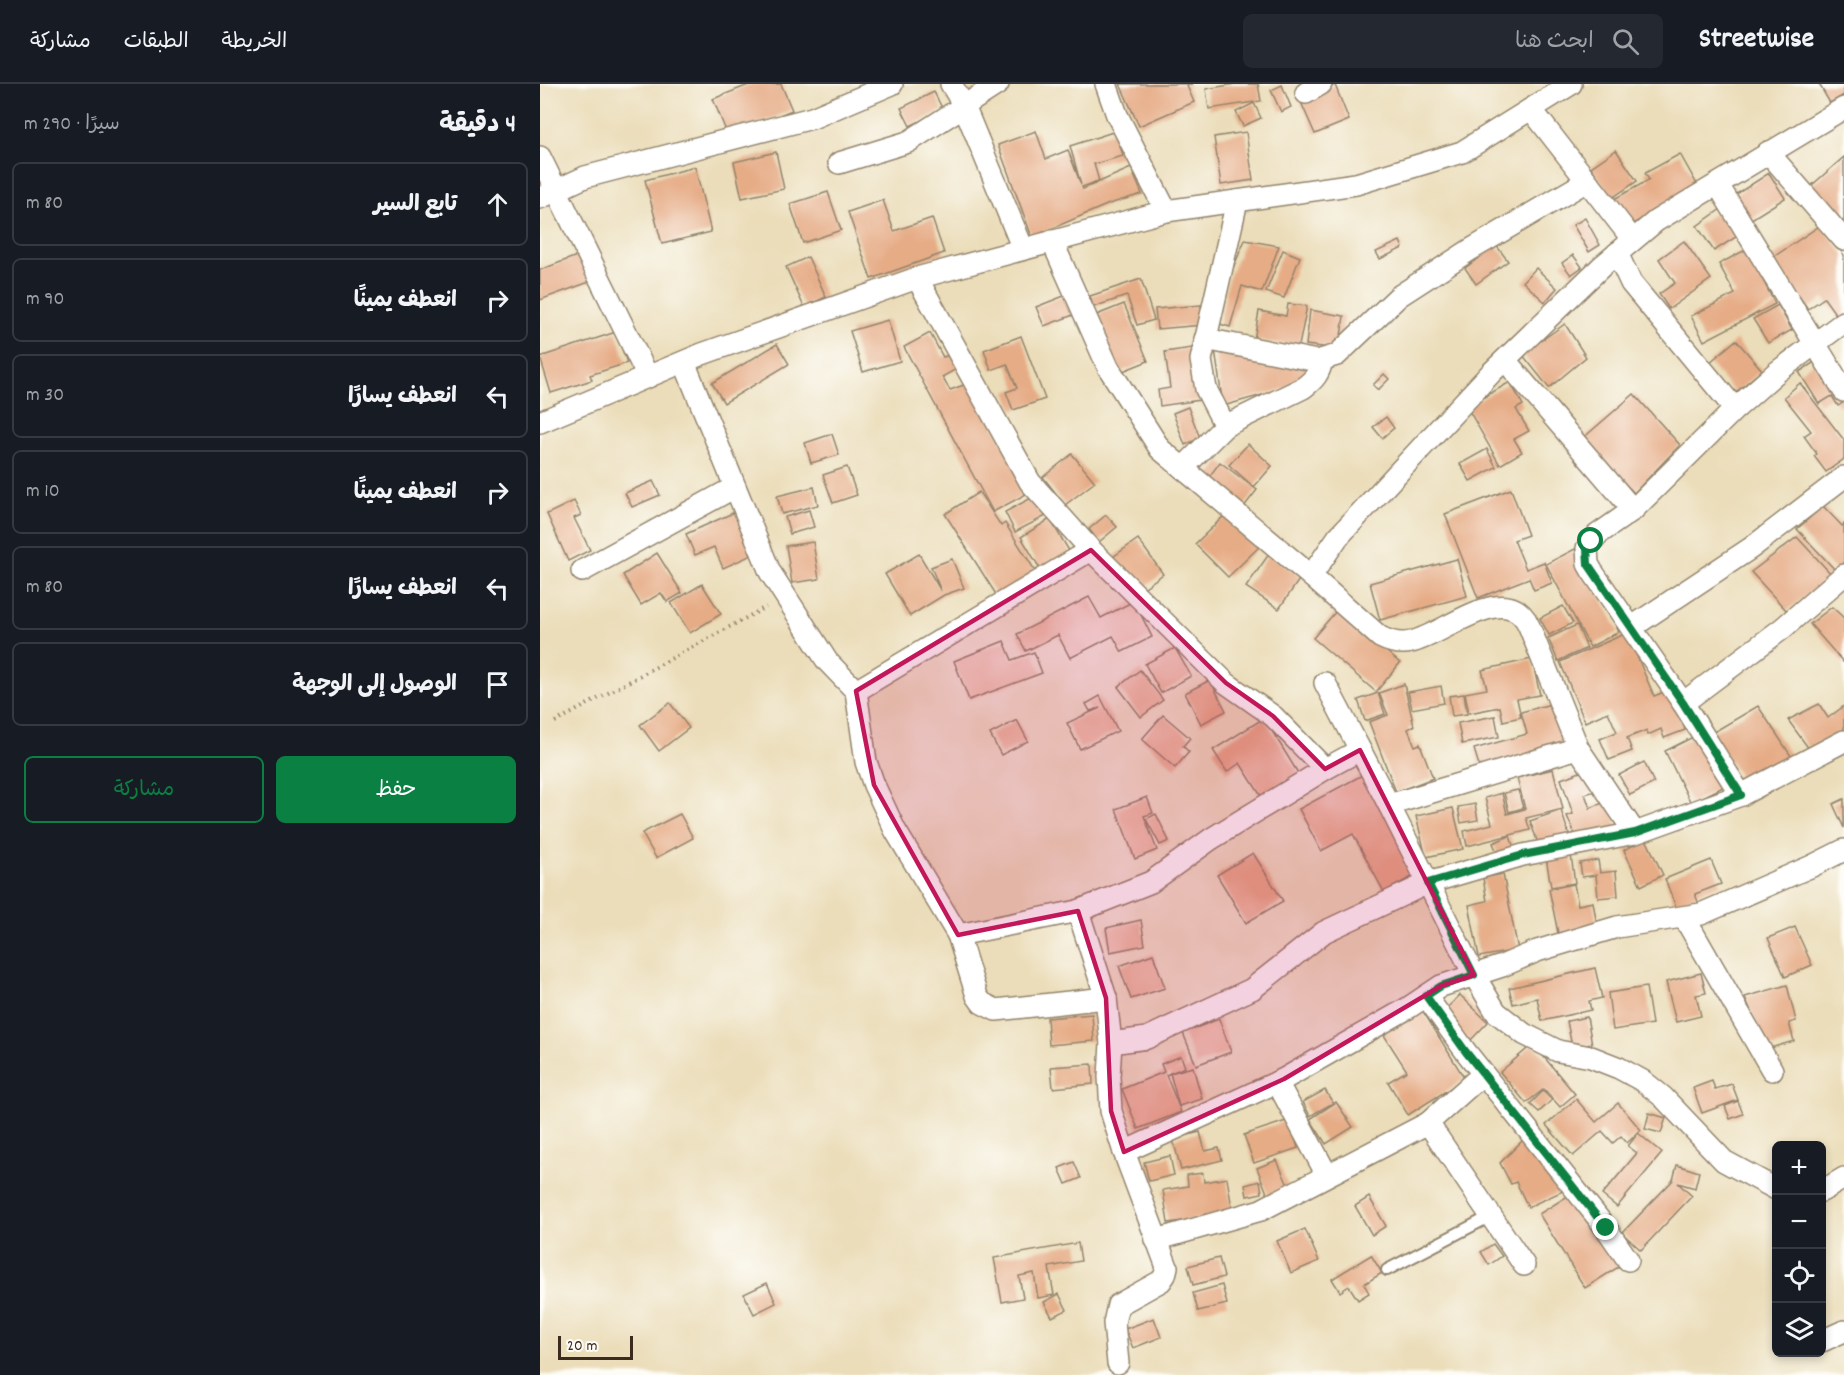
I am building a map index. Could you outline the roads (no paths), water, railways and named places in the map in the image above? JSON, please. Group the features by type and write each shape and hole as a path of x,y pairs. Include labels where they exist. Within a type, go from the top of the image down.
{"street":[{"path":"548,193 585,177 812,118 892,84"},
{"path":"951,84 964,106 1023,249"},
{"path":"839,164 908,142 998,84"},
{"path":"1106,84 1117,115 1166,211"},
{"path":"540,422 684,362 917,278 1166,211 1356,184 1462,152 1571,84"},
{"path":"1311,576 1338,537 1505,360 1625,247 1656,221 1844,108"},
{"path":"1531,109 1587,181 1625,247 1631,283 1735,409"},
{"path":"1768,152 1844,240"},
{"path":"540,157 548,193 648,377"},
{"path":"1205,339 1307,359 1322,360 1337,355 1400,296 1470,250 1587,181"},
{"path":"1718,185 1844,391"},
{"path":"1225,426 1206,389 1201,360 1237,201"},
{"path":"1052,242 1108,367 1160,449 1380,637 1402,644 1413,642 1489,608 1505,605 1513,607 1526,618 1578,748 1635,833"},
{"path":"917,278 1030,482 1091,550 1226,683 1274,716 1325,769"},
{"path":"1741,795 1683,703 1592,571 1586,556 1587,548 1591,541 1632,510 1735,409 1777,372 1844,322"},
{"path":"1183,468 1225,426 1303,387 1318,374 1322,360"},
{"path":"1505,360 1632,510"},
{"path":"684,362 770,572 827,661 856,691 866,762 874,785 895,830 958,935 977,996 988,1008 1004,1009 1106,998"},
{"path":"1632,627 1751,548 1844,477"},
{"path":"582,572 735,487"},
{"path":"856,691 1091,550"},
{"path":"1683,703 1782,628 1844,575"},
{"path":"1325,683 1474,975 1496,1012 1524,1034 1558,1051 1591,1057 1643,1081 1663,1097 1724,1161 1772,1187"},
{"path":"1111,1043 1147,1038 1252,989 1324,932 1428,883 1523,855 1635,833 1741,795 1844,741"},
{"path":"1389,805 1578,748"},
{"path":"958,935 1078,911 1151,882 1211,839 1360,750"},
{"path":"1124,1152 1277,1082 1398,1014 1441,986 1502,966 1537,951 1617,927 1701,914 1844,850"},
{"path":"1078,911 1106,998 1111,1043 1109,1077 1111,1111 1167,1267 1166,1275 1161,1281 1118,1305 1114,1323 1118,1363"},
{"path":"1684,917 1772,1070"},
{"path":"1426,996 1483,1074 1606,1228 1628,1260"},
{"path":"1156,1240 1261,1210 1428,1123 1483,1074"},
{"path":"1277,1082 1327,1175"},
{"path":"1428,1123 1524,1265"},
{"path":"1826,1188 1844,1178"},
{"path":"1826,1339 1844,1331"}],"lane":[{"path":"1387,1270 1491,1216"}]}
